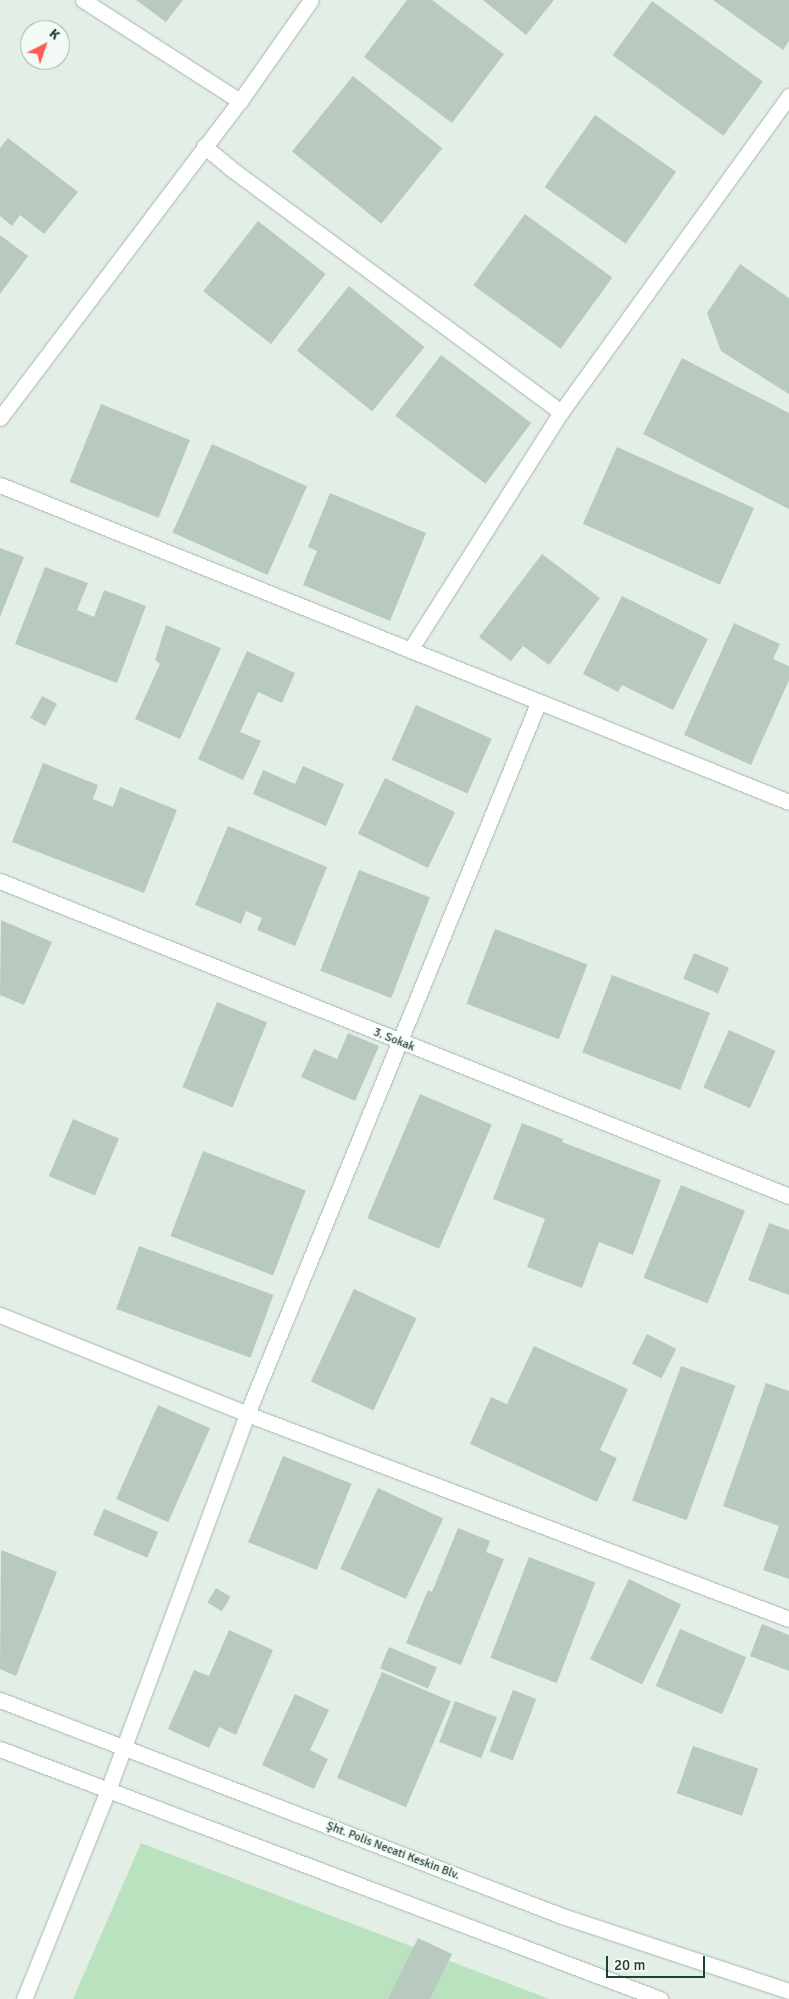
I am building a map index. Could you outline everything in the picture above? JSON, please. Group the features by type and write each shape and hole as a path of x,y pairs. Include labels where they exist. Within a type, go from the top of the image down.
{"street":[{"path":"83,0 240,101"},
{"path":"0,418 204,146 240,101 311,0"},
{"path":"410,650 561,412 789,96"},
{"path":"204,146 238,174 561,412"},
{"path":"0,485 789,802"},
{"path":"24,1999 108,1790 247,1414 539,701"},
{"name":"3. Sokak","path":"0,881 789,1196"},
{"path":"0,1315 247,1414 789,1619"},
{"name":"Şht. Polis Necati Keskin Blv.","path":"0,1700 562,1916 789,1991"},
{"path":"0,1749 660,1999"}],"green space":[{"path":"141,1843 549,1999 73,1999"}],"building":[{"path":"136,0 183,0 166,22"},
{"path":"407,0 432,0 504,54 452,123 364,57"},
{"path":"483,0 554,0 526,35"},
{"path":"713,0 789,0 789,41 783,50"},
{"path":"652,1 763,82 723,136 613,55"},
{"path":"353,76 442,148 381,224 292,151"},
{"path":"595,115 676,172 626,244 545,187"},
{"path":"8,138 78,192 44,234 20,215 12,226 0,216 0,148"},
{"path":"525,214 612,277 561,349 473,285"},
{"path":"258,221 326,274 271,344 203,291"},
{"path":"0,235 28,256 0,294"},
{"path":"740,264 789,298 789,394 721,351 707,313"},
{"path":"349,286 424,347 372,412 297,351"},
{"path":"441,355 531,423 486,484 395,416"},
{"path":"682,358 789,413 789,509 643,434"},
{"path":"101,404 190,440 159,518 70,482"},
{"path":"212,444 307,486 268,575 173,533"},
{"path":"617,447 754,508 720,585 583,524"},
{"path":"330,493 426,533 390,621 303,585 317,551 308,547"},
{"path":"0,548 24,557 0,617"},
{"path":"542,554 600,598 549,665 523,646 511,661 479,637"},
{"path":"45,567 88,583 77,610 94,617 104,590 146,606 117,683 15,644"},
{"path":"622,596 708,639 673,710 622,685 618,692 583,674"},
{"path":"734,623 780,644 773,659 789,666 789,680 751,765 684,735"},
{"path":"166,625 221,648 180,739 135,719 160,664 155,660"},
{"path":"247,651 295,673 282,703 258,692 240,732 261,741 243,780 198,759"},
{"path":"42,696 57,704 45,726 30,718"},
{"path":"416,705 492,739 467,794 392,760"},
{"path":"43,763 98,785 93,799 113,807 120,787 177,810 144,893 12,842"},
{"path":"303,766 344,784 326,826 253,794 263,770 295,784"},
{"path":"385,778 455,812 428,868 358,834"},
{"path":"228,826 327,867 295,946 257,930 262,918 246,911 241,924 195,905"},
{"path":"359,870 430,897 391,998 320,971"},
{"path":"1,920 52,942 24,1005 0,995"},
{"path":"495,929 587,964 559,1039 466,1004"},
{"path":"694,953 729,968 718,994 683,979"},
{"path":"612,975 710,1013 680,1090 582,1052"},
{"path":"217,1002 267,1022 233,1108 183,1087"},
{"path":"729,1030 776,1051 750,1108 703,1088"},
{"path":"348,1033 379,1046 355,1101 301,1077 314,1049 337,1059"},
{"path":"420,1094 492,1124 439,1249 367,1218"},
{"path":"73,1119 119,1139 95,1196 49,1176"},
{"path":"522,1123 563,1139 562,1142 661,1180 633,1255 599,1242 582,1288 527,1267 545,1219 493,1199"},
{"path":"203,1151 306,1190 273,1275 170,1236"},
{"path":"681,1185 745,1211 708,1304 644,1278"},
{"path":"769,1223 789,1230 789,1295 748,1280"},
{"path":"139,1246 273,1295 250,1358 116,1309"},
{"path":"354,1289 417,1318 373,1411 311,1381"},
{"path":"647,1334 676,1349 661,1378 632,1363"},
{"path":"534,1346 628,1389 600,1450 617,1458 597,1502 470,1444 491,1397 507,1404"},
{"path":"681,1366 736,1386 687,1520 632,1500"},
{"path":"766,1383 789,1391 789,1579 763,1570 779,1526 723,1506"},
{"path":"158,1405 210,1428 168,1522 116,1499"},
{"path":"283,1456 352,1484 317,1570 248,1542"},
{"path":"378,1488 443,1518 406,1599 340,1569"},
{"path":"104,1509 158,1532 147,1558 93,1535"},
{"path":"458,1528 490,1541 486,1552 504,1559 461,1665 406,1643 428,1590 432,1592"},
{"path":"1,1550 57,1572 16,1676 0,1669"},
{"path":"529,1557 595,1582 557,1683 490,1658"},
{"path":"629,1579 681,1604 642,1684 590,1659"},
{"path":"216,1588 231,1597 222,1611 207,1603"},
{"path":"762,1624 789,1635 789,1671 750,1656"},
{"path":"680,1629 746,1657 722,1714 656,1686"},
{"path":"229,1630 273,1650 236,1735 219,1727 209,1748 168,1729 194,1670 209,1676"},
{"path":"389,1647 437,1667 428,1688 380,1668"},
{"path":"382,1672 451,1701 406,1807 337,1778"},
{"path":"513,1690 536,1699 513,1761 489,1752"},
{"path":"295,1694 329,1710 310,1750 328,1759 314,1789 262,1765"},
{"path":"455,1701 497,1717 481,1758 439,1742"},
{"path":"693,1746 758,1768 742,1816 677,1793"},
{"path":"418,1938 452,1954 430,1999 388,1999"}]}
